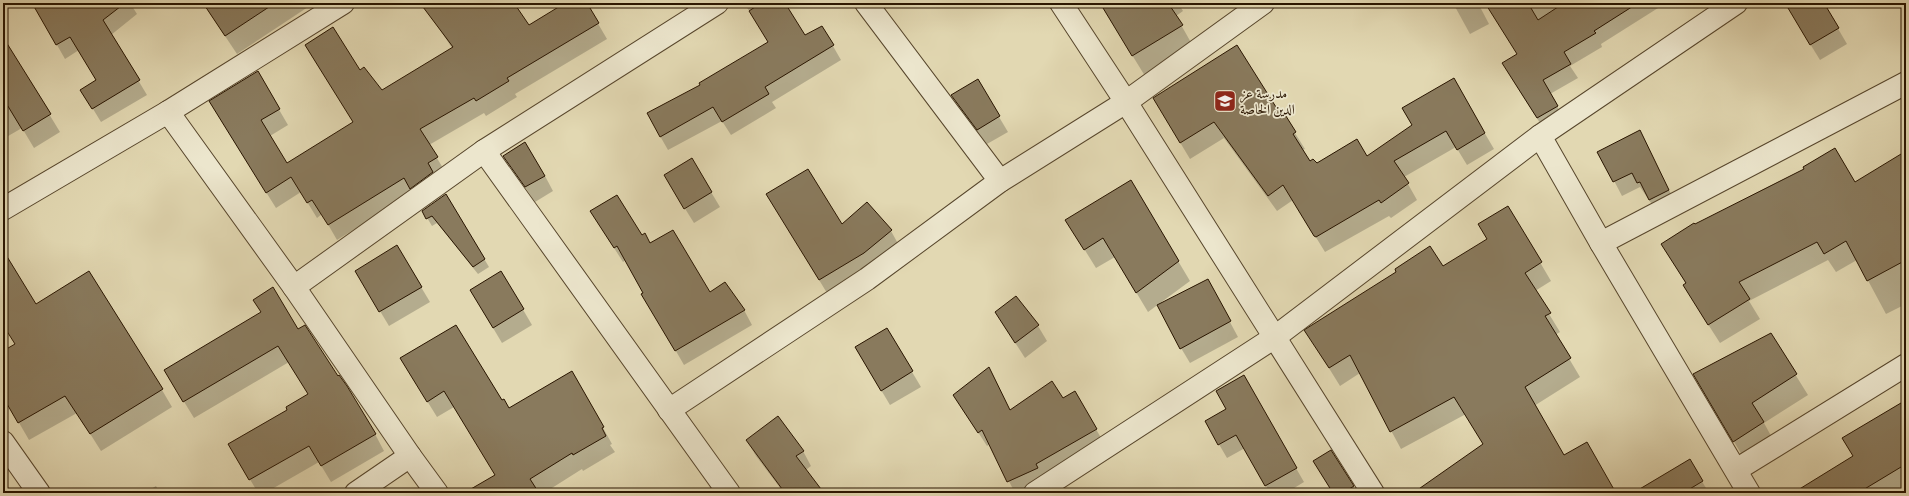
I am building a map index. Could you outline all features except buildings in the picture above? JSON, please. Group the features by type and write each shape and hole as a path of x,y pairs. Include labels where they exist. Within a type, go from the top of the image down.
{"street":[{"path":"3,210 168,112 343,3"},
{"path":"294,287 484,151 717,3"},
{"path":"866,3 1000,181"},
{"path":"1061,3 1126,102 1373,493"},
{"path":"669,410 867,279 1000,181 1126,102 1263,3"},
{"path":"1035,493 1275,338 1540,136 1736,3"},
{"path":"1601,243 1906,83"},
{"path":"168,112 294,287 437,493"},
{"path":"1540,136 1601,243 1749,493"},
{"path":"484,151 728,493"},
{"path":"1736,470 1906,365"},
{"path":"3,442 39,493"},
{"path":"356,493 410,456"}],"place":[{"name":"مدرسة عز الدين الخاصة","path":"1225,101"}]}
